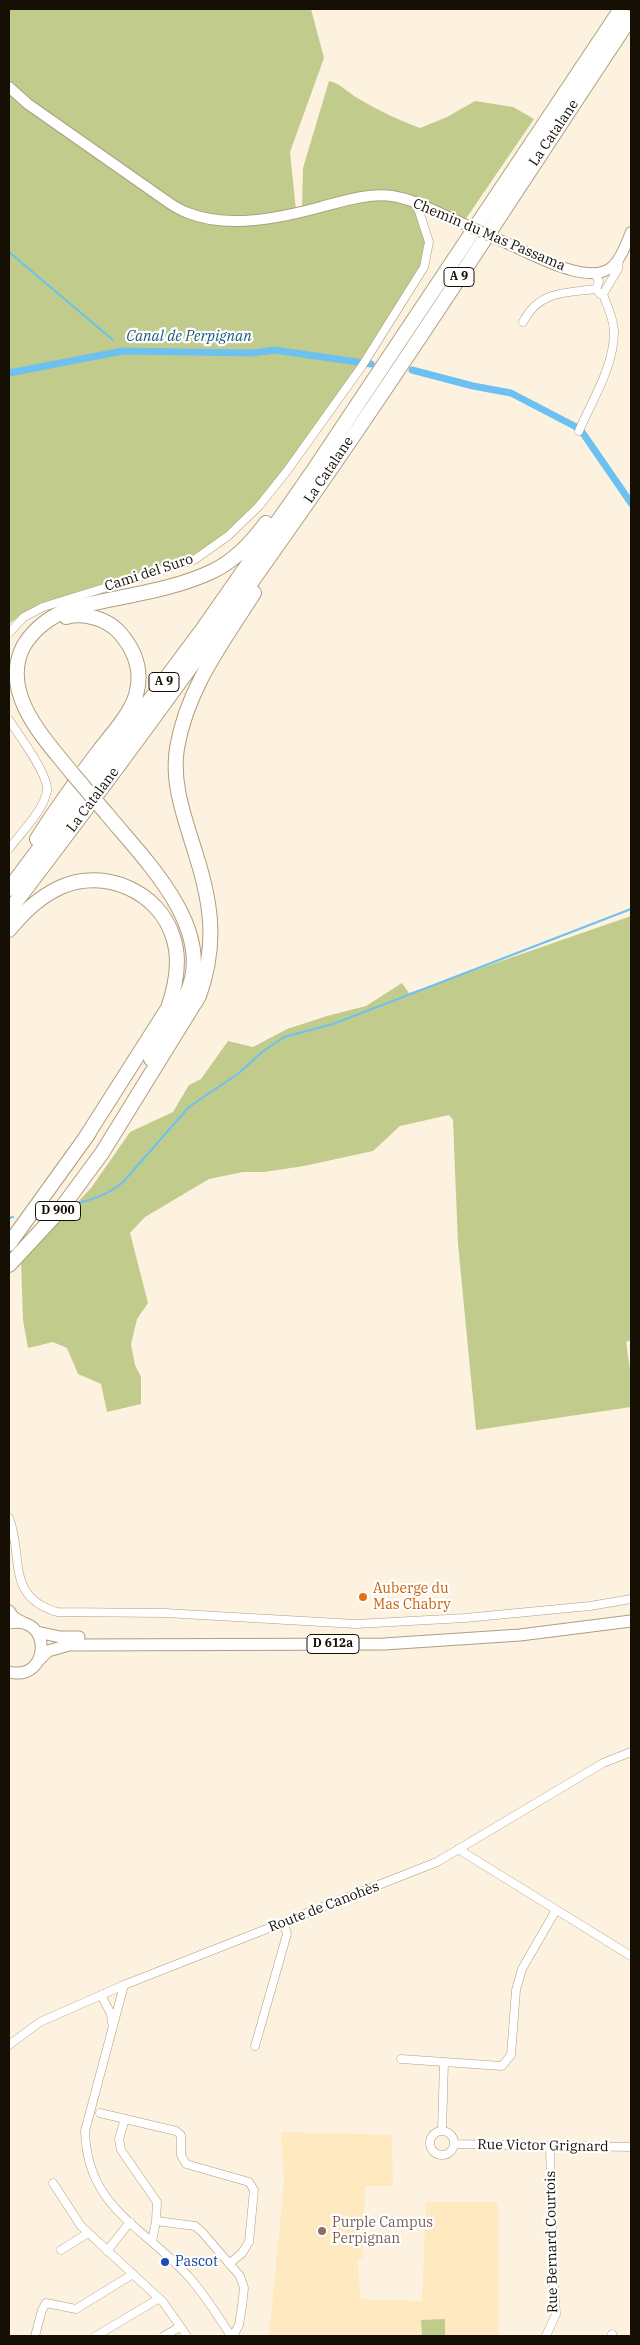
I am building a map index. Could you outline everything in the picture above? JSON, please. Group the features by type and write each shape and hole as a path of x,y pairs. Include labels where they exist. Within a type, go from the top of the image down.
{"highway":[{"name":"La Catalane","path":"9,889 202,630 313,471 621,9"},
{"name":"La Catalane","path":"9,911 132,748 284,536 374,405 631,17"},
{"path":"102,1153 190,987 193,962 189,930 176,902 28,716 20,700 16,685 16,667 19,653 32,632 63,611 166,586 214,571 244,549 260,532 292,487 313,471"},
{"path":"102,1153 200,996 207,974 211,923 205,888 177,786 177,750 185,710 199,679 276,560 284,536"},
{"path":"9,877 125,716 136,696 139,676 138,665 132,648 118,630 104,621 90,616 70,616 46,622"},
{"path":"9,930 39,898 62,886 79,881 97,879 118,884 136,892 153,904 164,918 173,937 178,966 168,1008 84,1140"},
{"path":"84,1140 170,1024"},
{"name":"D 900","path":"9,1244 84,1140"},
{"name":"D 900","path":"9,1265 60,1210 102,1153"}],"main road":[{"path":"9,1611 14,1618 37,1632 42,1646 39,1660 28,1670 9,1672"},
{"name":"D 612a","path":"37,1632 60,1637 384,1638 519,1628 631,1614"},
{"path":"9,1623 22,1622"},
{"name":"D 612a","path":"39,1660 57,1647 69,1645 384,1644 520,1635 631,1622"}],"street":[{"name":"Chemin du Mas Passama","path":"9,87 28,104 165,200 188,213 207,219 250,221 296,214 356,198 391,196 416,202 565,268 595,274"},
{"name":"Cami del Suro","path":"9,633 24,617 43,607 194,560 228,536 259,506 287,471 363,363 424,267 429,242 422,215 416,202"},
{"path":"523,322 528,313 549,295 600,292 615,275 619,259 631,232"},
{"path":"580,429 598,390 612,345 612,319 600,292 599,282 595,274 608,270 619,259"},
{"path":"9,720 45,778 47,790 39,808 9,849"},
{"path":"9,1518 18,1574 24,1589 42,1608 57,1612 165,1613 356,1624 465,1618 590,1606 631,1599"},
{"name":"Route de Canohès","path":"9,2044 40,2022 124,1985 420,1869 458,1849 603,1763 631,1752"},
{"path":"458,1849 631,1956"},
{"path":"402,2059 502,2066 507,2062 511,2055 516,1990 522,1969 556,1910"},
{"path":"255,2046 287,1934 285,1928 278,1925"},
{"path":"124,1985 112,2024 85,2131 86,2151 92,2174 102,2193 189,2278 232,2336 239,2325 244,2288 240,2276 194,2226 156,2220"},
{"path":"101,1995 111,2014 112,2024"},
{"path":"442,2131 444,2062"},
{"path":"100,2113 176,2131 181,2135 181,2155 186,2164 249,2182 254,2190 249,2242 242,2253 229,2264"},
{"path":"125,2119 119,2143 121,2150 157,2202 152,2242"},
{"path":"442,2131 452,2136 454,2144 448,2154 440,2155 433,2152 430,2144 432,2137 442,2131"},
{"name":"Rue Victor Grignard","path":"454,2144 631,2147"},
{"name":"Rue Bernard Courtois","path":"546,2336 556,2314 552,2274 550,2146"},
{"path":"54,2183 81,2226 163,2302 187,2336"},
{"path":"107,2251 130,2222"},
{"path":"61,2250 88,2233"},
{"path":"36,2336 42,2310 46,2303 76,2309 133,2274"},
{"path":"96,2336 158,2298"},
{"path":"164,2336 180,2327"}],"shaded area":[{"name":"Purple Campus Perpignan","path":"281,2132 392,2135 393,2186 365,2186 363,2259 358,2260 360,2299 422,2301 426,2202 498,2202 499,2336 269,2336 284,2182"}],"green space":[{"path":"9,9 311,9 324,58 290,152 296,210 245,217 230,217 200,212 167,197 31,101 9,82"},
{"path":"329,81 374,107 420,128 447,117 475,101 513,107 534,119 465,220 391,192 302,209 303,168"},
{"path":"9,92 207,222 356,201 391,199 414,206 426,242 421,266 359,365 285,469 257,504 226,534 193,557 22,614 9,624"},
{"path":"631,916 631,1340 626,1342 631,1369 631,1407 476,1430 458,1244 453,1120 449,1115 400,1126 373,1151 304,1166 264,1172 243,1172 209,1179 145,1217 130,1233 148,1303 137,1319 131,1344 135,1365 141,1377 141,1404 107,1412 101,1384 78,1374 67,1348 53,1342 28,1348 23,1320 21,1262 91,1188 130,1132 173,1112 189,1085 201,1079 228,1041 253,1047 287,1029 366,1006 402,983 409,993"},
{"path":"445,2319 445,2336 422,2336 421,2320"}],"waterway":[{"path":"9,252 113,340"},
{"name":"Canal de Perpignan","path":"9,373 123,351 253,353 274,350 371,364"},
{"name":"Canal de Perpignan","path":"412,370 473,386 511,393 580,429 631,503"},
{"path":"79,1203 113,1190 123,1182 189,1107 239,1073 262,1052 284,1037 333,1024 631,909"},
{"path":"9,1218 13,1217"}],"place":[{"name":"Auberge du Mas Chabry","path":"363,1597"},
{"name":"Purple Campus Perpignan","path":"322,2231"},
{"name":"Pascot","path":"165,2262"}]}
